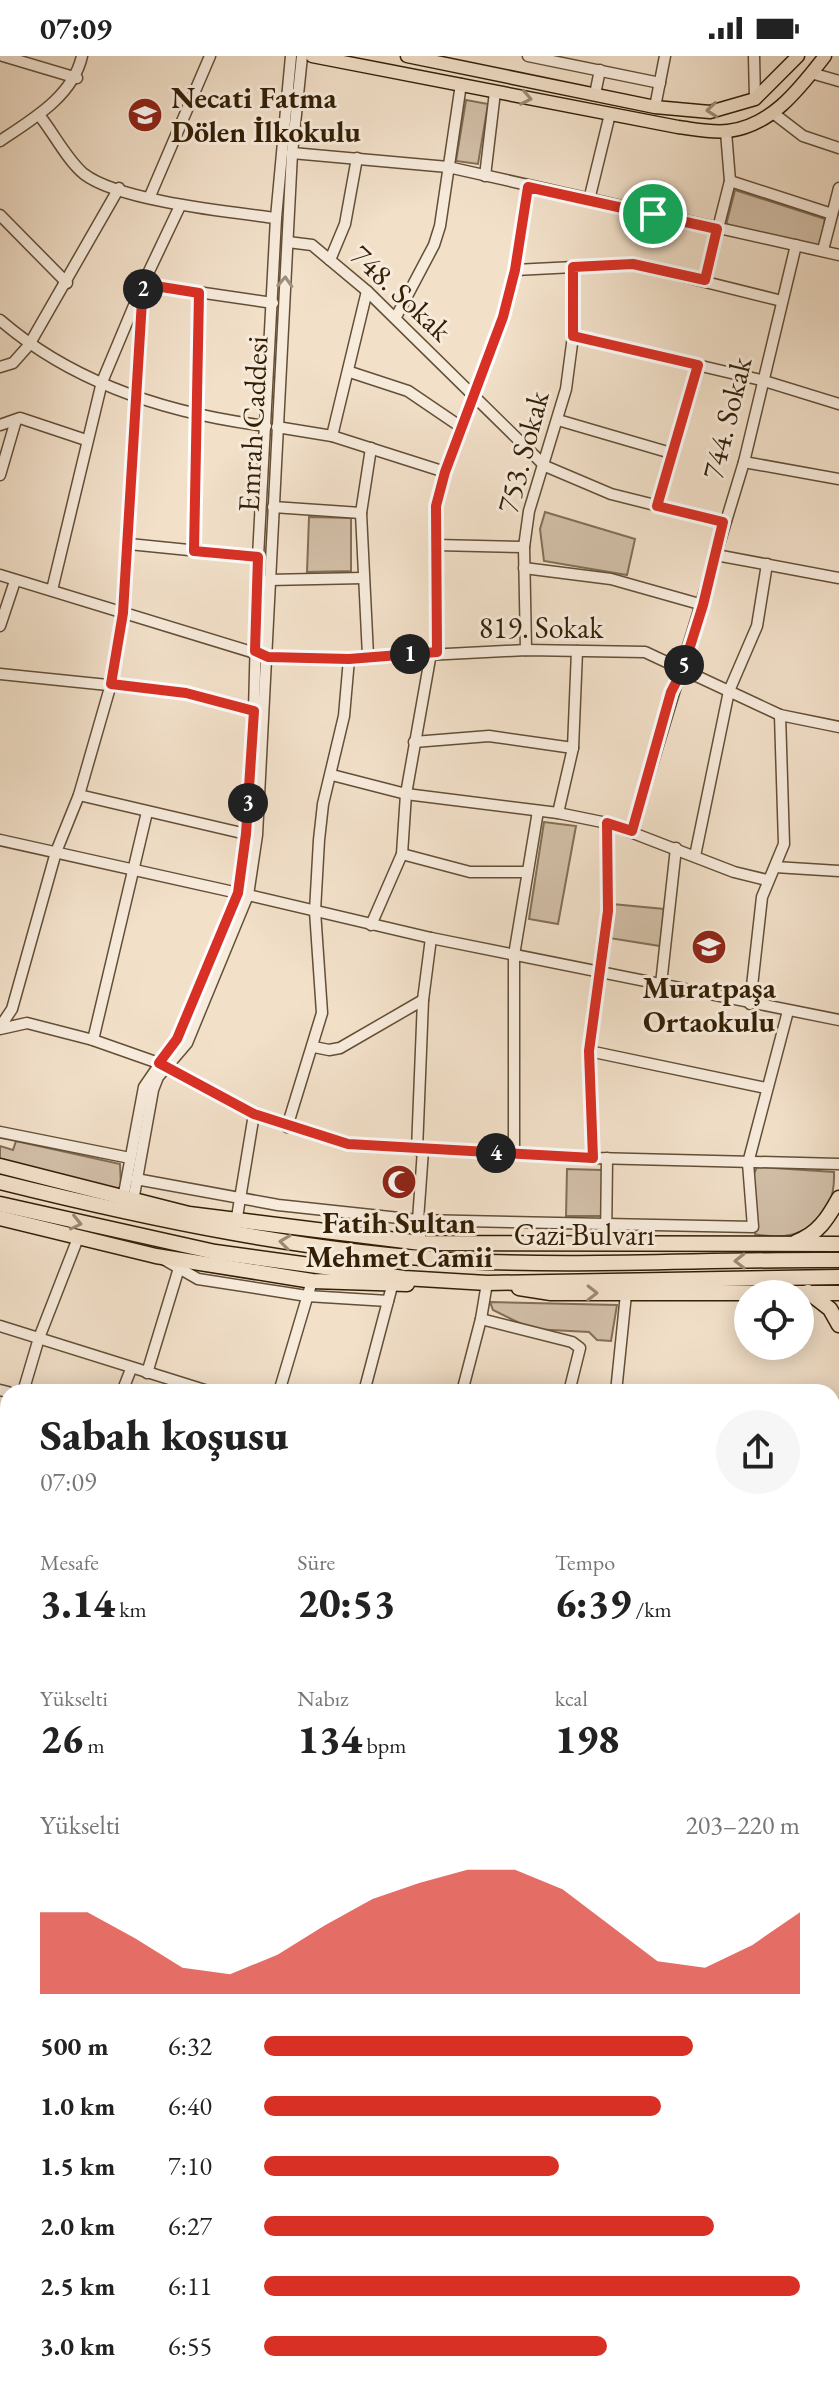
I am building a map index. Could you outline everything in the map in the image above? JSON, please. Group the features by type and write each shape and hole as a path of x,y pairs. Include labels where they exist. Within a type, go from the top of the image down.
{"highway":[{"path":"0,1166 128,1200 236,1223 421,1243 839,1244"},
{"name":"Gazi Bulvarı","path":"0,1182 231,1235 387,1255 466,1261 839,1260"},
{"path":"793,1243 809,1238 823,1226 839,1198"},
{"name":"Gazi Bulvarı","path":"0,1204 215,1252 443,1280 487,1283 839,1277"},
{"path":"0,1218 156,1256 312,1281 392,1286 443,1280"},
{"path":"466,1261 606,1244"},
{"path":"487,1283 551,1293 734,1292"},
{"path":"814,1291 839,1293"},
{"path":"814,1296 830,1309 839,1325"}],"main road":[{"path":"312,56 610,114 726,132 773,113 825,56"},
{"path":"407,56 455,60 655,107 710,112 755,99 779,79 798,56"}],"street":[{"path":"3,56 77,78"},
{"path":"0,141 39,115 77,78 82,56"},
{"path":"150,196 210,56"},
{"name":"Emrah Caddesi","path":"128,1200 136,1179 153,1090 243,894 257,835 273,507 276,218 291,56"},
{"name":"Emrah Caddesi","path":"243,894 254,711 258,557 272,427 302,56"},
{"path":"528,56 660,83"},
{"path":"655,107 665,56"},
{"path":"754,56 755,99"},
{"path":"595,94 600,70"},
{"path":"811,73 839,81"},
{"path":"396,317 434,245 461,84"},
{"path":"485,176 495,92"},
{"path":"773,113 803,136 839,148"},
{"path":"589,200 610,114"},
{"path":"39,115 83,174 180,206 276,218"},
{"path":"705,280 730,181 726,132"},
{"path":"292,153 448,167 839,255"},
{"path":"330,260 345,224 357,158"},
{"path":"730,181 832,214"},
{"path":"371,925 402,854 406,794 414,742 434,652 436,506 472,395 503,317 515,270 528,187"},
{"path":"0,367 13,363 29,345 119,188"},
{"path":"823,250 839,188"},
{"path":"52,590 102,382 180,206"},
{"path":"0,215 67,283"},
{"name":"748. Sokak","path":"288,242 312,245 367,291 545,466 611,494 723,522"},
{"name":"744. Sokak","path":"632,831 671,692 683,669 703,605 723,522 744,462 761,380 796,245"},
{"path":"515,270 633,264 782,301"},
{"name":"753. Sokak","path":"526,650 524,547 529,511 558,420 573,336 573,267"},
{"path":"143,284 273,303"},
{"path":"0,1028 12,1009 56,852 79,795 111,684 123,613 129,544 143,284"},
{"path":"332,436 350,372 367,291"},
{"path":"194,551 199,293"},
{"path":"0,320 29,345 135,396 198,416 332,436 445,472"},
{"path":"573,336 761,380 839,404"},
{"path":"657,506 698,365"},
{"path":"350,372 408,391 461,427"},
{"path":"0,425 16,420 86,440"},
{"path":"0,475 16,420"},
{"path":"558,420 671,453"},
{"path":"368,656 361,513 371,448"},
{"path":"744,462 839,479"},
{"path":"273,507 361,513"},
{"path":"129,544 258,557"},
{"path":"436,545 524,547"},
{"path":"716,555 839,578"},
{"path":"695,856 729,691 757,626 767,564"},
{"path":"524,568 611,579 703,605"},
{"name":"819. Sokak","path":"0,575 268,657 349,659 434,652 526,650 645,652 780,715 839,727"},
{"path":"268,580 363,578"},
{"path":"0,626 15,581"},
{"path":"558,813 573,748 577,651"},
{"path":"287,1127 322,1013 315,911 323,804 344,716 349,659"},
{"path":"0,674 186,693 254,711"},
{"path":"750,1004 767,880 784,844 780,715"},
{"path":"414,742 489,736 573,748"},
{"path":"332,775 406,794 558,813 607,823 767,880"},
{"path":"79,795 246,834"},
{"path":"514,1154 514,955 538,811"},
{"path":"93,1040 147,812"},
{"path":"593,1158 589,1051 608,911 607,823"},
{"path":"0,840 431,938 839,1020"},
{"path":"661,984 676,848"},
{"path":"402,854 470,872 527,872"},
{"path":"775,867 839,871"},
{"path":"421,1243 418,1220 423,1000 431,938"},
{"path":"314,1047 329,1050 340,1048 423,1000"},
{"path":"136,1179 239,1199 418,1220 753,1227 748,1163 788,1011"},
{"path":"0,1028 13,1023 27,1023 93,1040 163,1064 254,1114 348,1144 593,1158 839,1164"},
{"path":"589,1051 766,1088"},
{"name":"Emrah Caddesi","path":"128,1200 130,1158 144,1087 163,1064"},
{"path":"236,1223 254,1114"},
{"path":"0,1132 130,1158"},
{"path":"606,1244 607,1158"},
{"path":"25,1384 39,1338 78,1238"},
{"path":"156,1256 198,1279 307,1296 388,1301"},
{"path":"147,1373 179,1268"},
{"path":"281,1384 312,1281"},
{"path":"464,1384 487,1283"},
{"path":"366,1384 392,1286"},
{"path":"617,1384 626,1294"},
{"path":"481,1319 572,1342 580,1348 571,1384"},
{"path":"0,1326 182,1384"},
{"path":"125,1384 131,1369"}],"shaded area":[{"path":"466,100 488,104 478,164 456,161"},
{"path":"735,190 825,219 820,246 726,225"},
{"path":"545,512 635,539 627,575 544,561 540,529"},
{"path":"309,517 351,518 351,571 307,572"},
{"path":"544,822 576,826 558,924 529,919"},
{"path":"612,904 664,909 660,946 609,938"},
{"path":"16,1141 120,1164 121,1186 112,1193 0,1161 0,1146 13,1150"},
{"path":"757,1167 834,1172 829,1204 822,1216 800,1232 771,1236 755,1234 752,1178"},
{"path":"567,1169 602,1170 602,1216 566,1216"},
{"path":"490,1302 617,1305 611,1341 597,1340 589,1332 532,1329 493,1310"}],"place":[{"name":"Necati Fatma Dölen İlkokulu","path":"145,115"},
{"name":"Muratpaşa Ortaokulu","path":"709,947"},
{"name":"Fatih Sultan Mehmet Camii","path":"399,1182"}],"route":[{"path":"528,187 653,214 717,229 705,280 633,264 573,267 573,336 698,365 657,506 723,522 703,605 683,669 671,692 632,831 607,823 608,911 589,1051 593,1158 348,1144 307,1134 254,1114 213,1089 159,1063 177,1039 238,893 246,834 254,711 186,693 111,684 123,613 129,544 143,284 199,293 194,551 258,557 255,651 268,657 349,659 431,653 437,652 436,506 472,395 503,317 515,270 528,187"}]}
